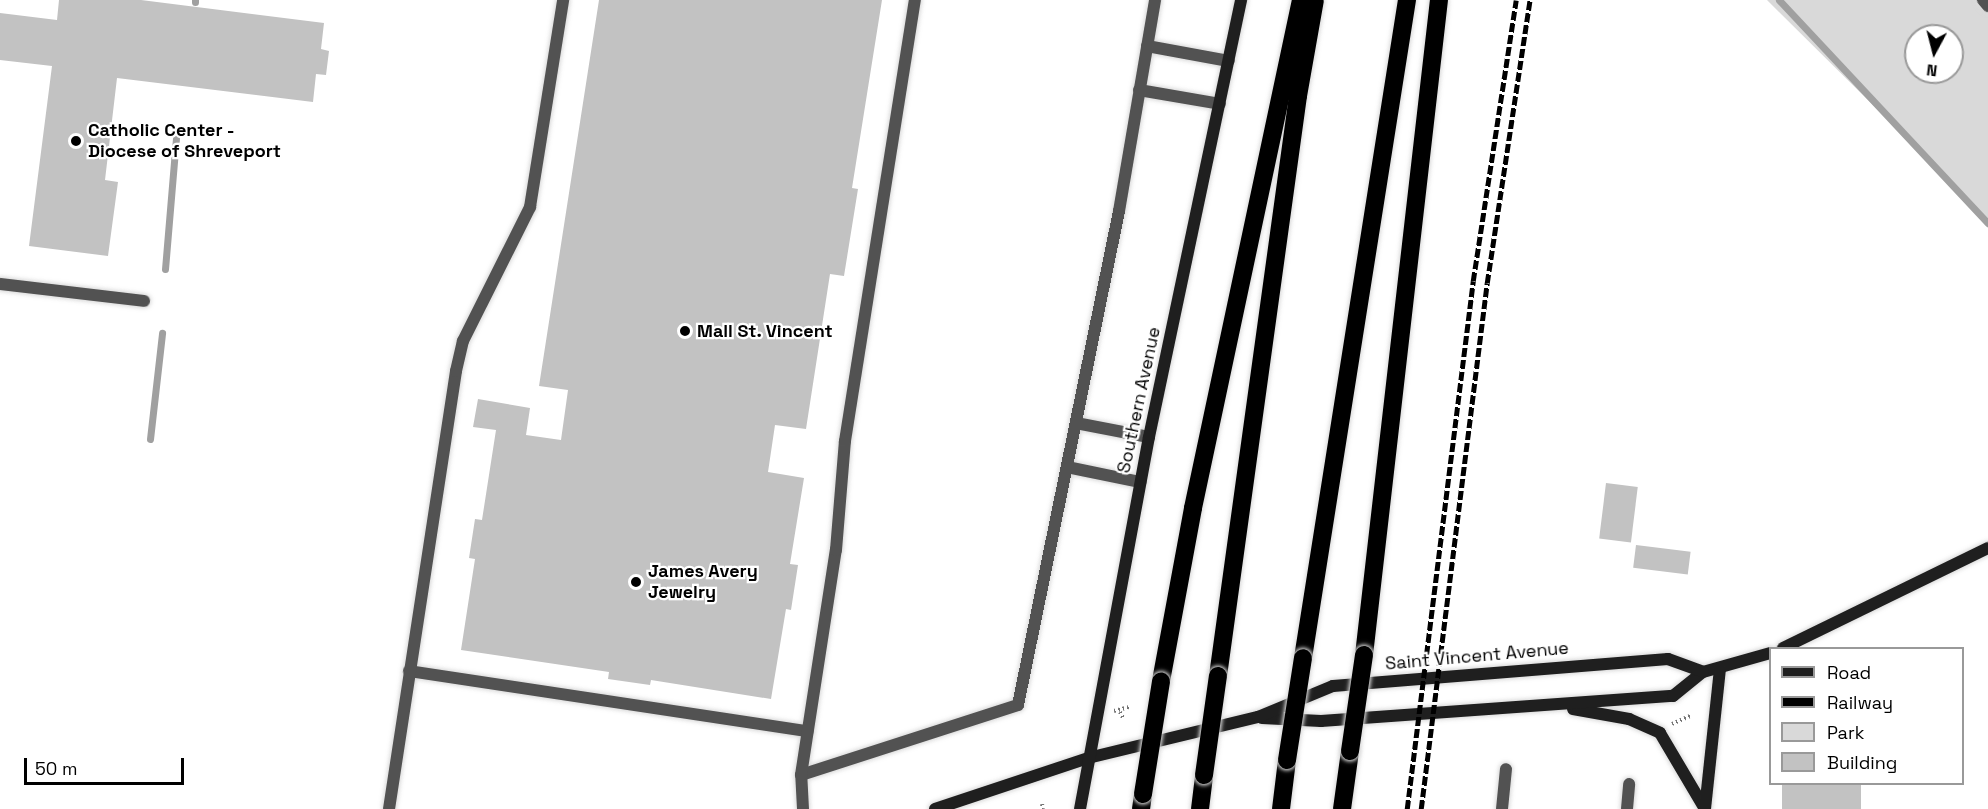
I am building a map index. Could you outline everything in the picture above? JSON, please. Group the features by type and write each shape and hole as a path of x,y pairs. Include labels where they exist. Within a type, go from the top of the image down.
{"highway":[{"path":"1142,801 1161,681 1193,508 1301,0"},
{"path":"1200,809 1298,96 1315,0"},
{"path":"1281,809 1407,0"},
{"path":"1342,809 1364,655 1439,0"}],"street":[{"path":"389,809 456,371 463,341 530,207 563,0"},
{"path":"803,809 801,775 836,550 844,441 915,0"},
{"path":"801,775 1018,705 1076,423 1155,0"},
{"name":"Southern Avenue","path":"1080,809 1149,436 1241,0"},
{"path":"1983,0 1988,6"},
{"path":"1147,46 1229,61"},
{"path":"1139,90 1220,104"},
{"path":"0,284 144,301"},
{"path":"1076,423 1149,436"},
{"path":"1067,467 1140,482"},
{"path":"1785,647 1988,548"},
{"name":"Saint Vincent Avenue","path":"1258,717 1321,721 1673,696 1703,672 1769,653"},
{"name":"Saint Vincent Avenue","path":"935,809 1088,758 1258,717 1333,686 1668,659 1703,672"},
{"path":"1705,809 1720,669"},
{"path":"409,671 808,731"},
{"path":"1551,705 1629,718 1655,730 1674,752 1705,809"},
{"path":"1502,809 1506,769"},
{"path":"1627,809 1629,784"}],"path":[{"path":"1114,711 1120,712 1129,707"},
{"path":"1680,710 1680,720"},
{"path":"1120,712 1123,718"},
{"path":"1668,725 1690,716"}],"green space":[{"path":"1767,0 1988,0 1988,219"}],"building":[{"name":"Catholic Center - Diocese of Shreveport","path":"59,0 141,0 324,23 321,49 329,51 326,75 316,74 313,102 117,78 105,180 118,182 108,256 29,246 52,66 0,60 0,13 57,20"},
{"name":"Mall St. Vincent","path":"599,0 882,0 852,188 858,189 844,276 830,274 806,429 775,425 768,472 804,478 790,564 798,565 791,610 786,609 771,699 651,680 650,685 608,679 609,672 461,650 475,559 469,558 475,519 482,520 496,430 473,427 478,399 530,408 526,435 561,440 568,390 539,386"},
{"path":"1606,483 1638,487 1631,542 1599,539"},
{"path":"1636,545 1691,552 1688,575 1633,568"},
{"path":"1782,785 1861,785 1861,809 1782,809"}],"waterway":[{"path":"1779,0 1988,223"},
{"path":"165,269 176,138"},
{"path":"150,439 162,333"}],"railway":[{"path":"1407,809 1473,281 1516,0"},
{"path":"1421,809 1487,283 1530,0"}],"place":[{"name":"Catholic Center - Diocese of Shreveport","path":"76,141"},
{"name":"Mall St. Vincent","path":"685,331"},
{"name":"James Avery Jewelry","path":"636,582"}]}
